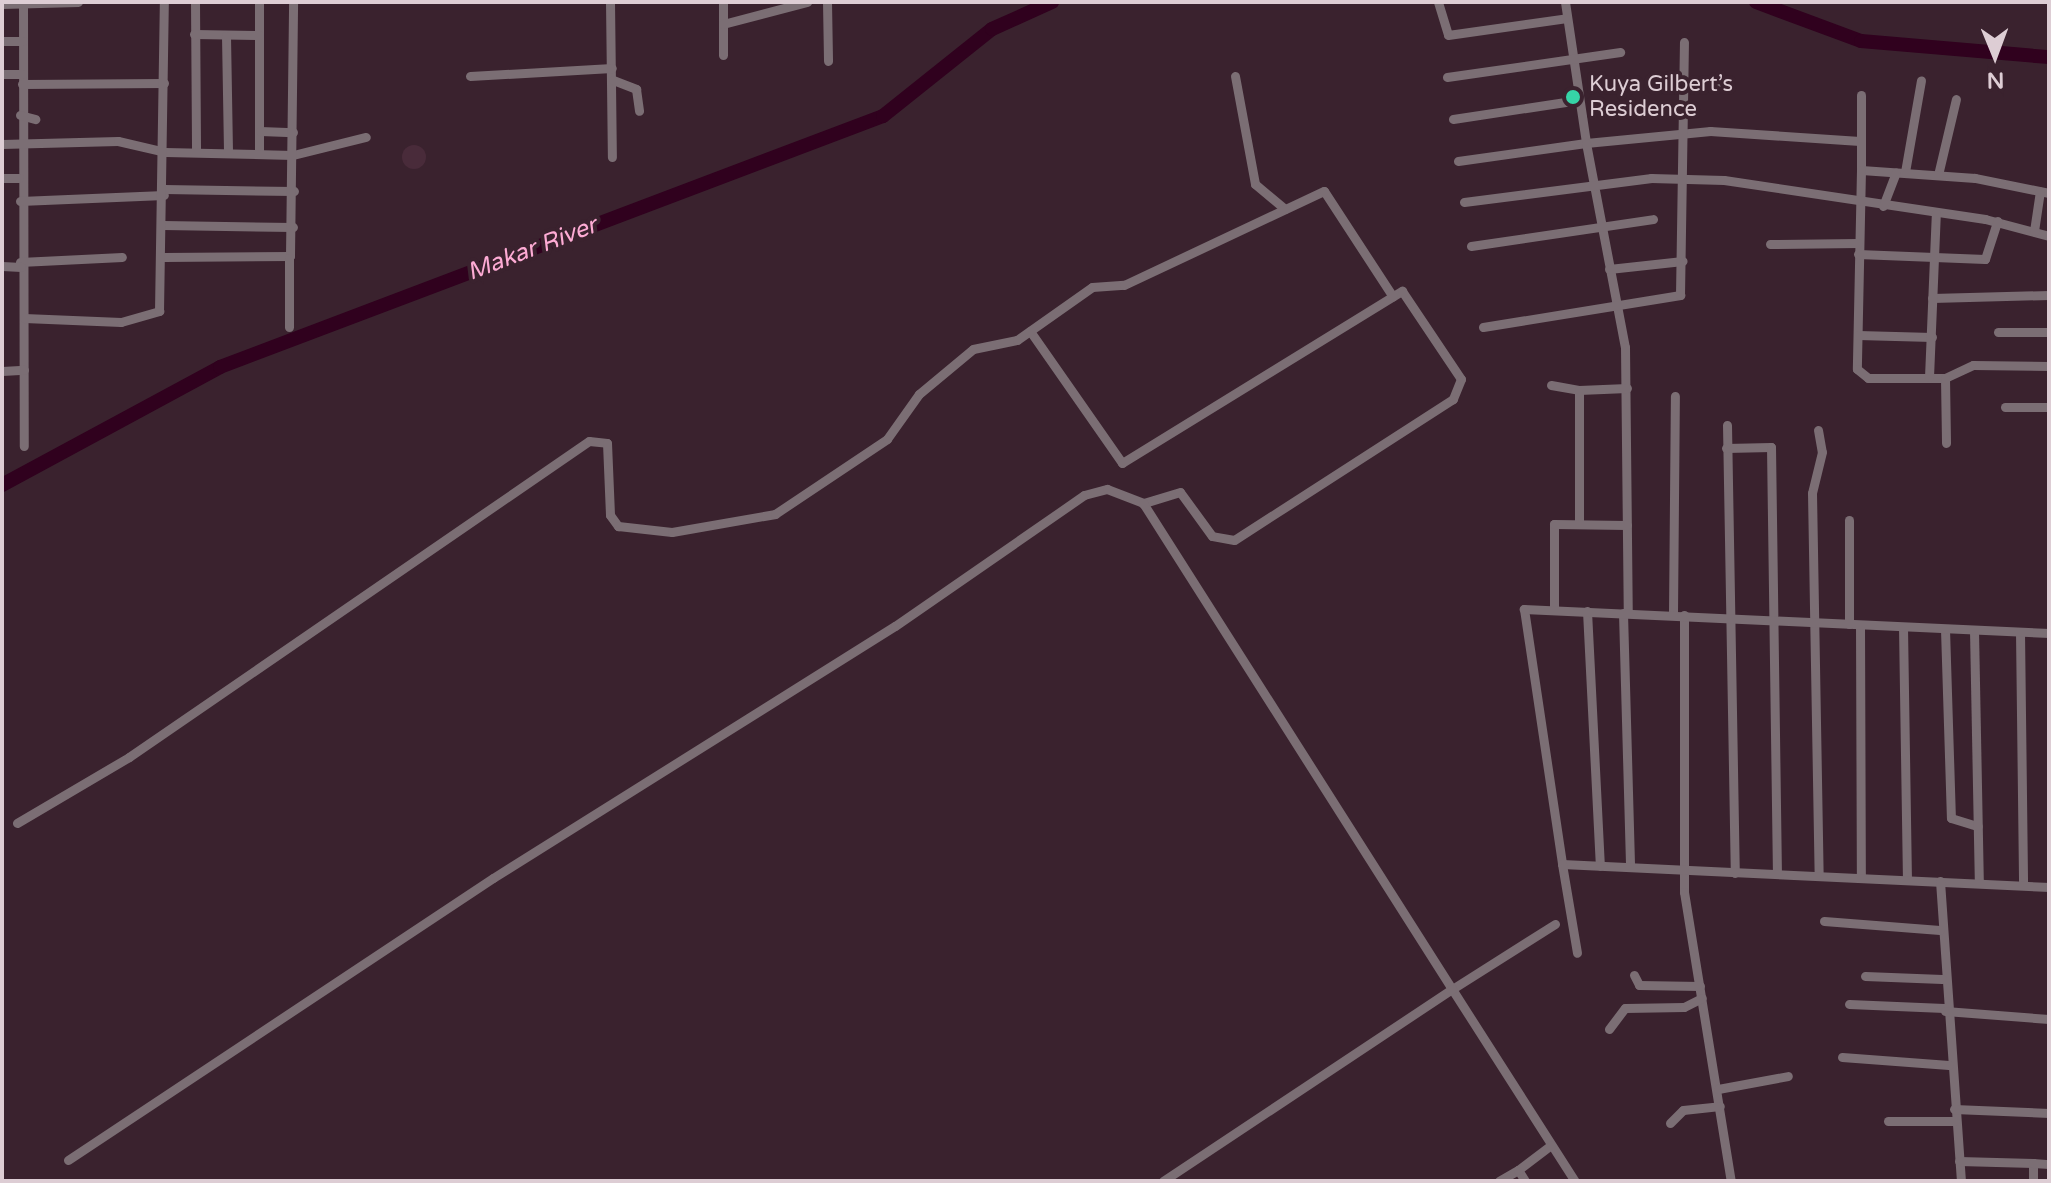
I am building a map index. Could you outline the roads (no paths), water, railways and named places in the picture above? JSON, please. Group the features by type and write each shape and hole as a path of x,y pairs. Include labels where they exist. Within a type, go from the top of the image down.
{"street":[{"path":"2,4 78,2"},
{"path":"24,318 149,319 161,306 164,257 164,2"},
{"path":"195,2 196,152"},
{"path":"259,2 259,154"},
{"path":"289,327 289,258 294,191 293,2"},
{"path":"610,2 612,157"},
{"path":"723,2 723,55"},
{"path":"756,2 756,15"},
{"path":"723,24 791,2 807,2"},
{"path":"827,2 828,61"},
{"path":"1438,2 1448,35 1567,18"},
{"path":"1565,2 1627,388 1626,613 1630,867"},
{"path":"23,3 18,144 24,318 24,446"},
{"path":"194,34 259,35"},
{"path":"226,36 228,153"},
{"path":"2,41 23,41"},
{"path":"1483,327 1679,297 1687,178 1682,87 1684,42"},
{"path":"1447,77 1620,52"},
{"path":"470,76 612,68"},
{"path":"2,74 22,79 164,83"},
{"path":"1235,76 1255,184 1285,209"},
{"path":"613,80 636,89 639,111"},
{"path":"1883,206 1900,172 1921,80"},
{"path":"1682,87 1722,84"},
{"path":"1861,95 1858,249 1861,375 1945,378 1973,365 2049,366"},
{"path":"1938,175 1956,99"},
{"path":"1453,119 1579,100"},
{"path":"20,115 35,119"},
{"path":"260,131 293,132"},
{"path":"1458,161 1686,131 1860,141"},
{"path":"2,144 118,141 165,152 293,155 366,137"},
{"path":"1861,170 1938,175 2045,192 2034,231"},
{"path":"2,178 19,178"},
{"path":"1464,202 1592,185 1687,178 1997,221 2049,236"},
{"path":"20,201 164,192 294,191"},
{"path":"17,823 129,757 589,441 607,443 610,515 618,526 672,532 775,514 887,439 919,394 973,349 1030,331 1092,287 1124,285 1324,191 1393,297"},
{"path":"1929,377 1936,213"},
{"path":"1471,246 1653,219"},
{"path":"1770,244 1988,257 1997,221"},
{"path":"163,225 293,227"},
{"path":"2,266 122,257"},
{"path":"164,257 289,258"},
{"path":"1609,269 1683,261"},
{"path":"1030,331 1108,452 1126,463 1402,291 1457,371 1459,394 1234,540 1212,536 1180,492 1143,503"},
{"path":"1932,298 2049,295"},
{"path":"1998,332 2049,332"},
{"path":"1858,335 1932,337"},
{"path":"2,371 24,370"},
{"path":"1945,378 1946,443"},
{"path":"1551,385 1579,390 1627,388"},
{"path":"1579,390 1579,521"},
{"path":"1675,396 1678,615 1688,870 1684,892 1731,1181"},
{"path":"2005,407 2049,407"},
{"path":"1727,425 1726,617 1735,873"},
{"path":"1818,430 1822,452 1812,493 1819,875"},
{"path":"1726,448 1771,447 1777,873"},
{"path":"68,1160 506,870 895,626 1084,495 1107,489 1143,503 1575,1181"},
{"path":"1849,520 1861,876"},
{"path":"1554,610 1554,524 1579,521 1627,525"},
{"path":"1577,953 1524,609 2049,633"},
{"path":"1587,611 1600,866"},
{"path":"1903,627 1907,879"},
{"path":"1945,629 1951,818 1978,826"},
{"path":"1974,630 1979,882"},
{"path":"2020,632 2023,885"},
{"path":"1562,864 2049,887"},
{"path":"1940,881 1942,979 1961,1181"},
{"path":"1824,921 1940,930"},
{"path":"1163,1181 1555,924"},
{"path":"1634,975 1639,985 1700,986"},
{"path":"1865,976 1942,979"},
{"path":"1609,1029 1625,1008 1684,1007 1702,998"},
{"path":"1849,1004 2049,1019"},
{"path":"1842,1057 1949,1065"},
{"path":"1718,1089 1788,1076"},
{"path":"1670,1123 1683,1110 1720,1106"},
{"path":"1954,1109 2049,1113"},
{"path":"1888,1121 1955,1121"},
{"path":"1499,1181 1551,1145"},
{"path":"1959,1161 2049,1164"},
{"path":"2033,1163 2033,1181"},
{"path":"1518,1170 1525,1181"}],"waterway":[{"name":"Makar River","path":"2,485 220,367 883,116 992,29 1052,2"},
{"name":"Makar River","path":"1756,2 1861,41 2049,57"}],"place":[{"name":"Kuya Gilbert’s Residence","path":"1573,97"}]}
